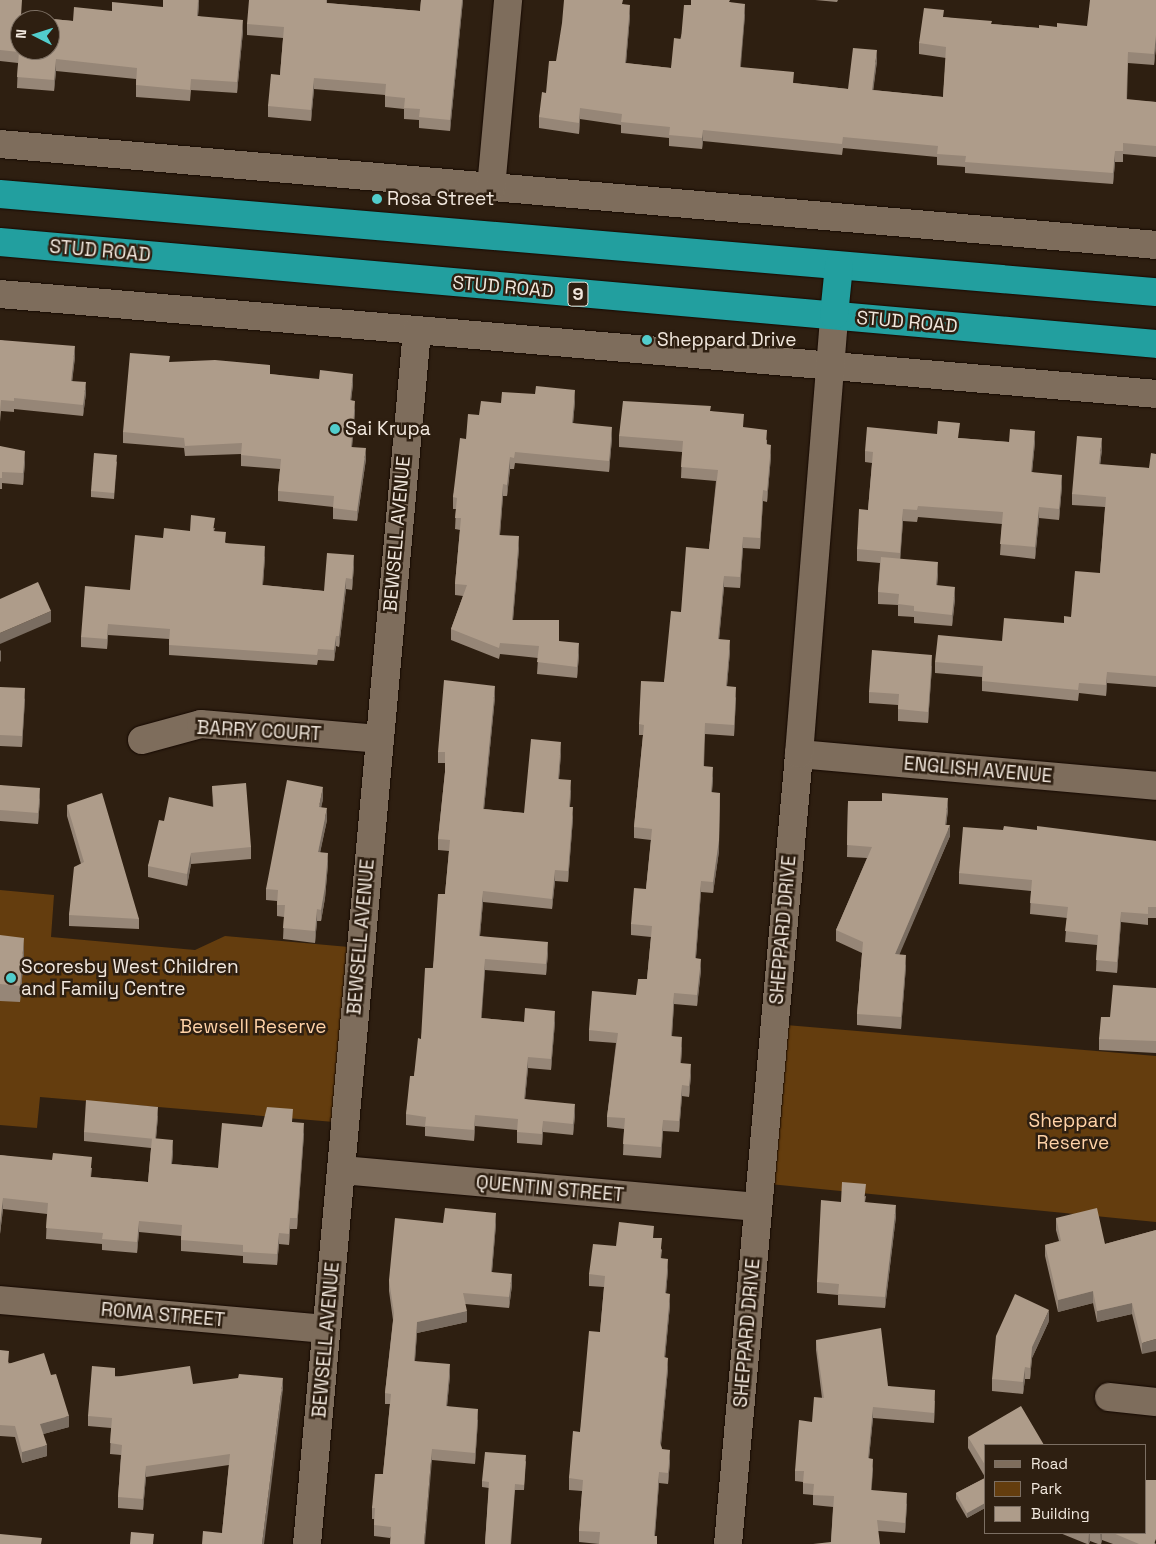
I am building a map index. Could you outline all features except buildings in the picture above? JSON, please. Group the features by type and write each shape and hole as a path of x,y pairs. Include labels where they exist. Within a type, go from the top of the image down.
{"highway":[{"path":"0,194 1156,292"},
{"name":"STUD ROAD","path":"0,242 1156,344"},
{"path":"834,316 839,266"}],"street":[{"path":"491,188 508,0"},
{"path":"0,144 1156,245"},
{"path":"0,294 1156,394"},
{"name":"SHEPPARD DRIVE","path":"728,1544 799,754 834,316"},
{"name":"BEWSELL AVENUE","path":"307,1544 342,1170 378,739 417,330"},
{"name":"BARRY COURT","path":"142,740 201,724 378,739"},
{"name":"ENGLISH AVENUE","path":"799,754 1156,786"},
{"name":"QUENTIN STREET","path":"342,1170 757,1207"},
{"name":"ROMA STREET","path":"0,1300 326,1329"},
{"path":"1109,1397 1156,1402"}],"green space":[{"name":"Bewsell Reserve","path":"0,890 54,895 51,937 195,950 225,936 360,948 346,1123 40,1097 37,1128 0,1125"},
{"name":"Sheppard Reserve","path":"774,1024 1156,1056 1156,1222 760,1183"}],"place":[{"name":"Rosa Street","path":"377,199"},
{"name":"Sheppard Drive","path":"647,340"},
{"name":"Sai Krupa","path":"335,429"},
{"name":"Scoresby West Children and Family Centre","path":"11,978"}]}
